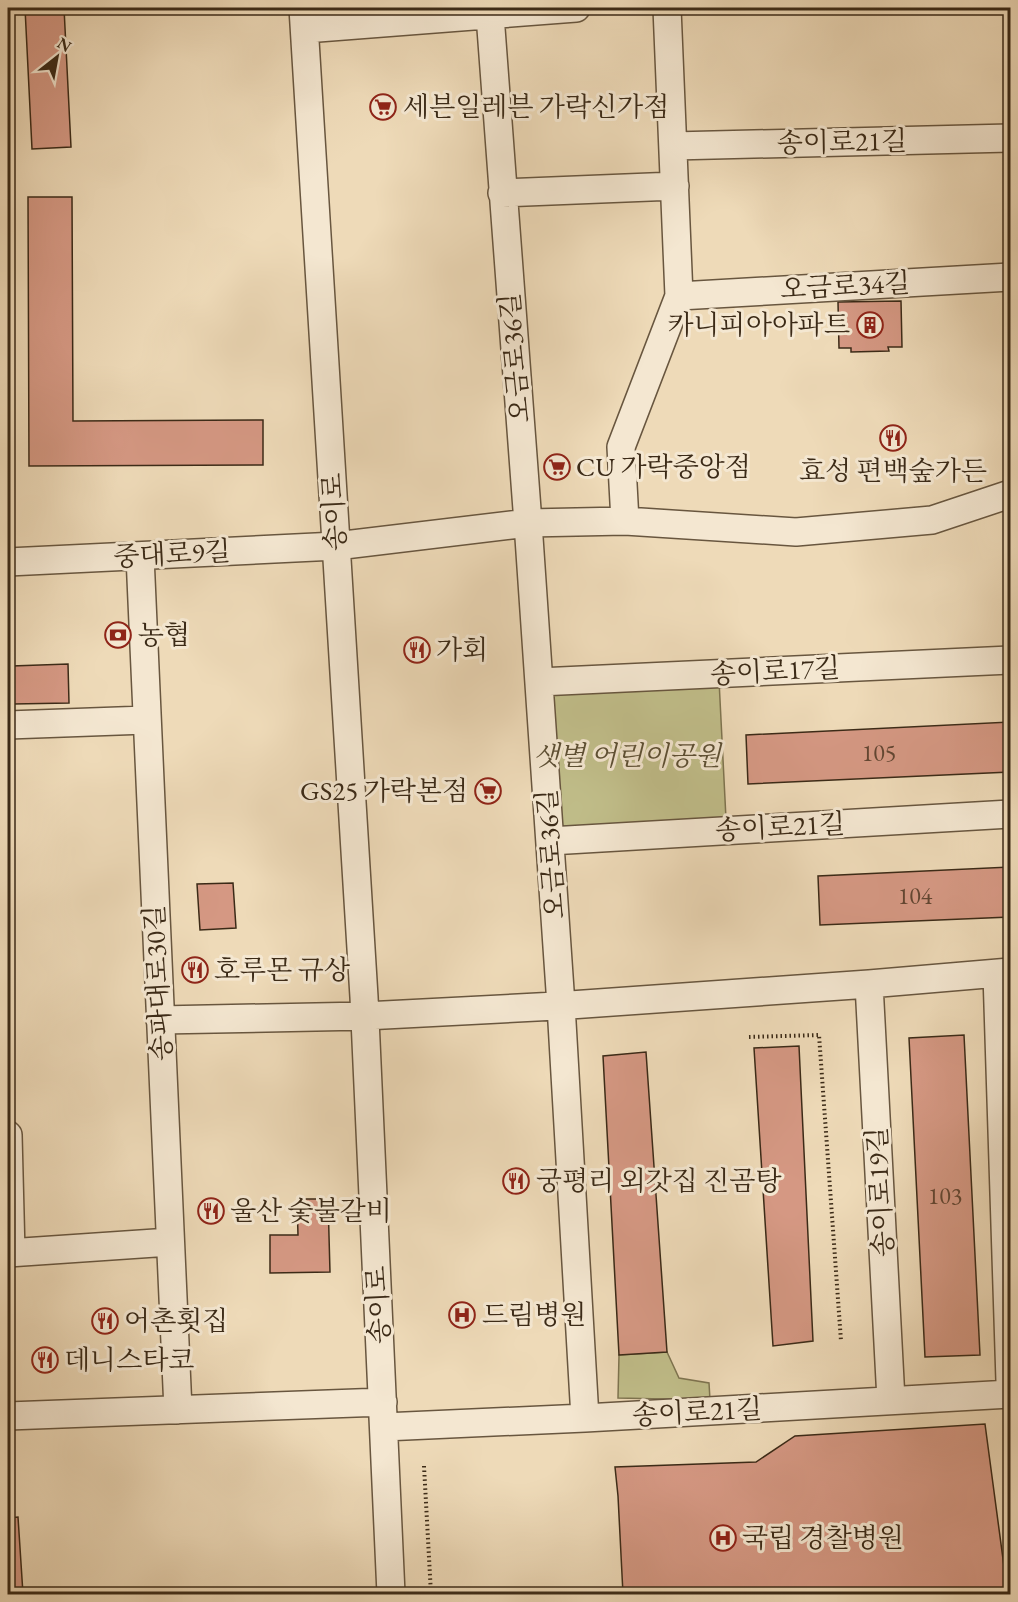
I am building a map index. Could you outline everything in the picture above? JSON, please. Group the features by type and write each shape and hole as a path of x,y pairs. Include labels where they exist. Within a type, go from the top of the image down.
{"street":[{"path":"304,18 490,15 576,8"},
{"path":"625,522 621,447 679,296 667,8"},
{"name":"오금로36길","path":"490,15 561,1005"},
{"name":"송이로","path":"304,18 365,1016 392,1594"},
{"name":"송이로21길","path":"673,146 1011,138"},
{"path":"502,193 675,186"},
{"name":"오금로34길","path":"679,296 1011,277"},
{"path":"336,546 528,523 625,522 796,532 932,520 1011,494"},
{"name":"중대로9길","path":"8,562 336,546"},
{"name":"송파대로30길","path":"140,556 178,1410"},
{"name":"송이로17길","path":"539,682 1011,660"},
{"path":"8,725 146,720"},
{"name":"송이로21길","path":"550,841 1011,813"},
{"path":"160,1020 365,1016 561,1005 1004,973 1011,1381"},
{"name":"송이로19길","path":"869,984 891,1400"},
{"path":"561,1005 585,1418"},
{"path":"8,1135 9,1253 170,1242"},
{"name":"송이로21길","path":"383,1415 585,1418 1011,1394"},
{"path":"8,1416 178,1410 383,1415"}],"path":[{"path":"749,1037 819,1035 840,1341"},
{"path":"424,1466 431,1594"}],"green space":[{"name":"샛별 어린이공원","path":"719,680 726,819 560,829 552,692"},
{"path":"667,1352 679,1378 709,1383 710,1400 618,1398 619,1355"}],"building":[{"path":"25,8 64,8 71,147 32,149"},
{"path":"28,197 72,197 73,421 263,420 263,465 29,466"},
{"name":"카니피아아파트","path":"901,301 902,347 888,347 889,351 851,352 851,348 839,348 838,302"},
{"path":"68,664 69,703 13,704 12,666"},
{"path":"1010,722 1010,772 748,784 746,735"},
{"path":"1010,867 1010,917 820,925 818,876"},
{"path":"233,883 236,928 200,930 197,884"},
{"path":"964,1035 980,1355 925,1357 909,1038"},
{"path":"799,1046 813,1341 773,1346 754,1048"},
{"path":"646,1052 667,1352 619,1355 603,1056"},
{"path":"297,1199 328,1199 330,1272 270,1273 270,1235 298,1235"},
{"name":"국립 경찰병원","path":"985,1424 1007,1589 1010,1589 1010,1594 623,1594 615,1467 756,1462 795,1436"},
{"path":"18,1517 23,1594 8,1594 8,1518"}],"place":[{"name":"세븐일레븐 가락신가점","path":"383,107"},
{"name":"카니피아아파트","path":"870,325"},
{"name":"효성 편백숲가든","path":"893,438"},
{"name":"CU 가락중앙점","path":"557,467"},
{"name":"농협","path":"118,635"},
{"name":"가회","path":"417,650"},
{"name":"GS25 가락본점","path":"488,791"},
{"name":"호루몬 규상","path":"195,970"},
{"name":"궁평리 외갓집 진곰탕","path":"516,1181"},
{"name":"울산 숯불갈비","path":"211,1211"},
{"name":"드림병원","path":"462,1315"},
{"name":"어촌횟집","path":"105,1321"},
{"name":"데니스타코","path":"45,1360"},
{"name":"국립 경찰병원","path":"723,1538"}]}
